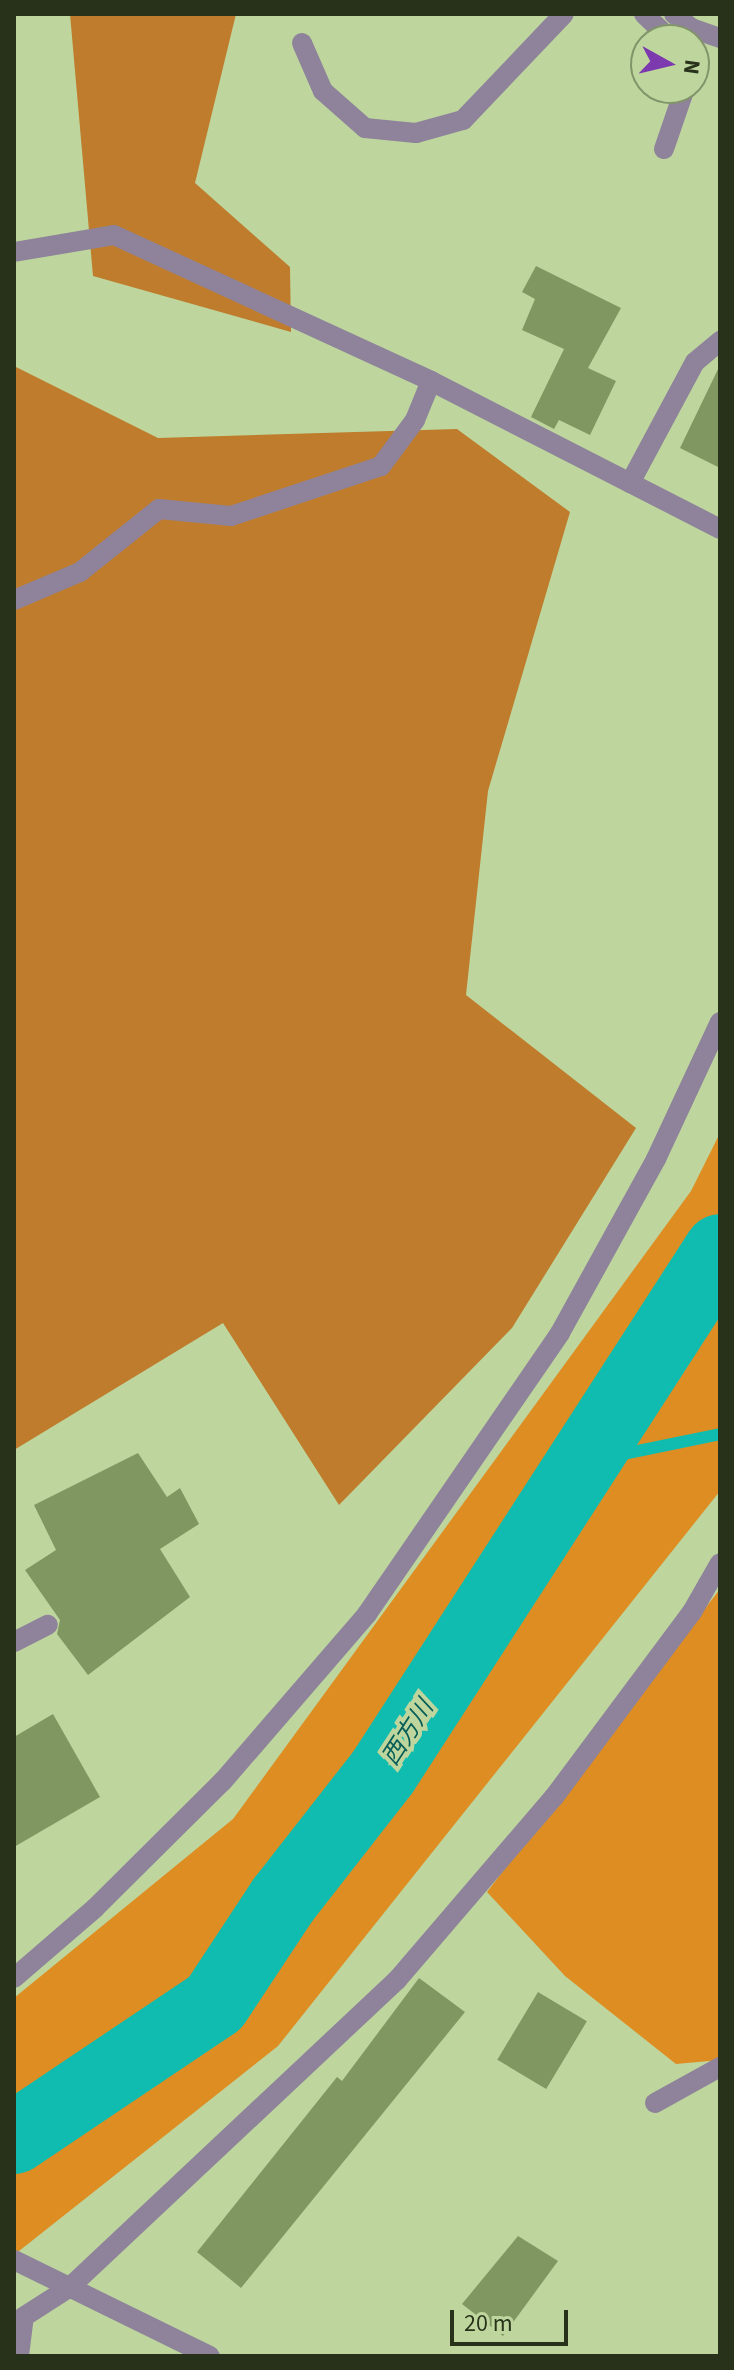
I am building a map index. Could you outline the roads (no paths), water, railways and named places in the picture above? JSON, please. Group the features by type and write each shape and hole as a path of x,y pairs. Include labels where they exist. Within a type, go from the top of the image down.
{"street":[{"path":"302,43 323,91 365,128 416,133 463,120 564,14"},
{"path":"674,14 691,28 720,38"},
{"path":"664,149 679,104"},
{"path":"14,252 114,235 431,381 720,529"},
{"path":"630,483 695,362 720,341"},
{"path":"14,600 80,572 159,509 231,516 381,466 415,420 431,381"},
{"path":"14,1978 95,1908 223,1781 367,1614 560,1333 656,1159 720,1022"},
{"path":"19,2356 19,2320 70,2287 397,1980 554,1797 692,1612 720,1563"},
{"path":"14,1642 48,1625"},
{"path":"655,2103 720,2067"},
{"path":"14,2260 210,2356"}],"waterway":[{"name":"西方川","path":"14,2138 215,2003 283,1900 383,1772 720,1250"},
{"path":"584,1462 720,1434"}]}
